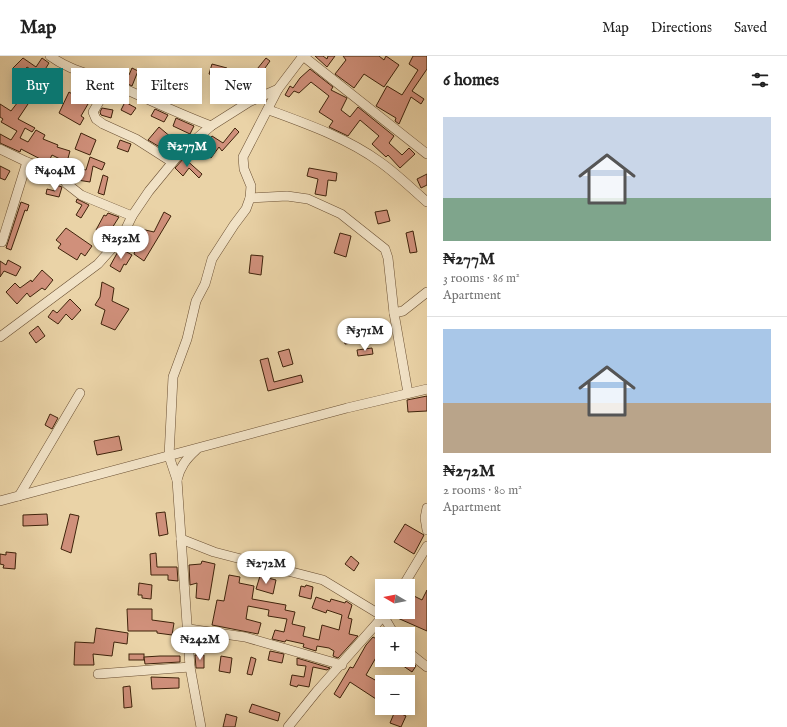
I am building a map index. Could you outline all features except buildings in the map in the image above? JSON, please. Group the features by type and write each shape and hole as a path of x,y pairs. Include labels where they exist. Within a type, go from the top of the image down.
{"street":[{"path":"50,56 64,66 71,69"},
{"path":"201,727 190,667 189,629 183,580 177,480 169,456 172,383 187,340 196,301 206,284 214,255 246,209 250,198 251,186 244,169 243,157 267,113 278,89 303,56 427,154"},
{"path":"266,94 278,89"},
{"path":"129,92 169,110 211,126"},
{"path":"98,104 93,112 96,119 136,139 172,162"},
{"path":"0,337 98,264 122,237 132,216 149,191 172,162 211,126 246,104"},
{"path":"259,104 267,113 308,125 358,148 381,162 427,202"},
{"path":"0,149 27,162 59,173 67,184 80,195 132,216"},
{"path":"2,242 27,162"},
{"path":"250,198 287,196 308,199 341,214 385,249 388,258 394,313 408,393"},
{"path":"394,313 403,311 427,292"},
{"path":"0,501 427,389"},
{"path":"0,509 15,498 80,393"},
{"path":"177,480 185,461 198,448"},
{"path":"427,508 425,518 427,530"},
{"path":"181,539 214,552 324,580 375,609"},
{"path":"407,579 427,546"},
{"path":"292,726 316,691 342,665 382,619"},
{"path":"189,629 245,636 342,665"},
{"path":"415,658 427,667"},
{"path":"98,674 190,667"}]}
